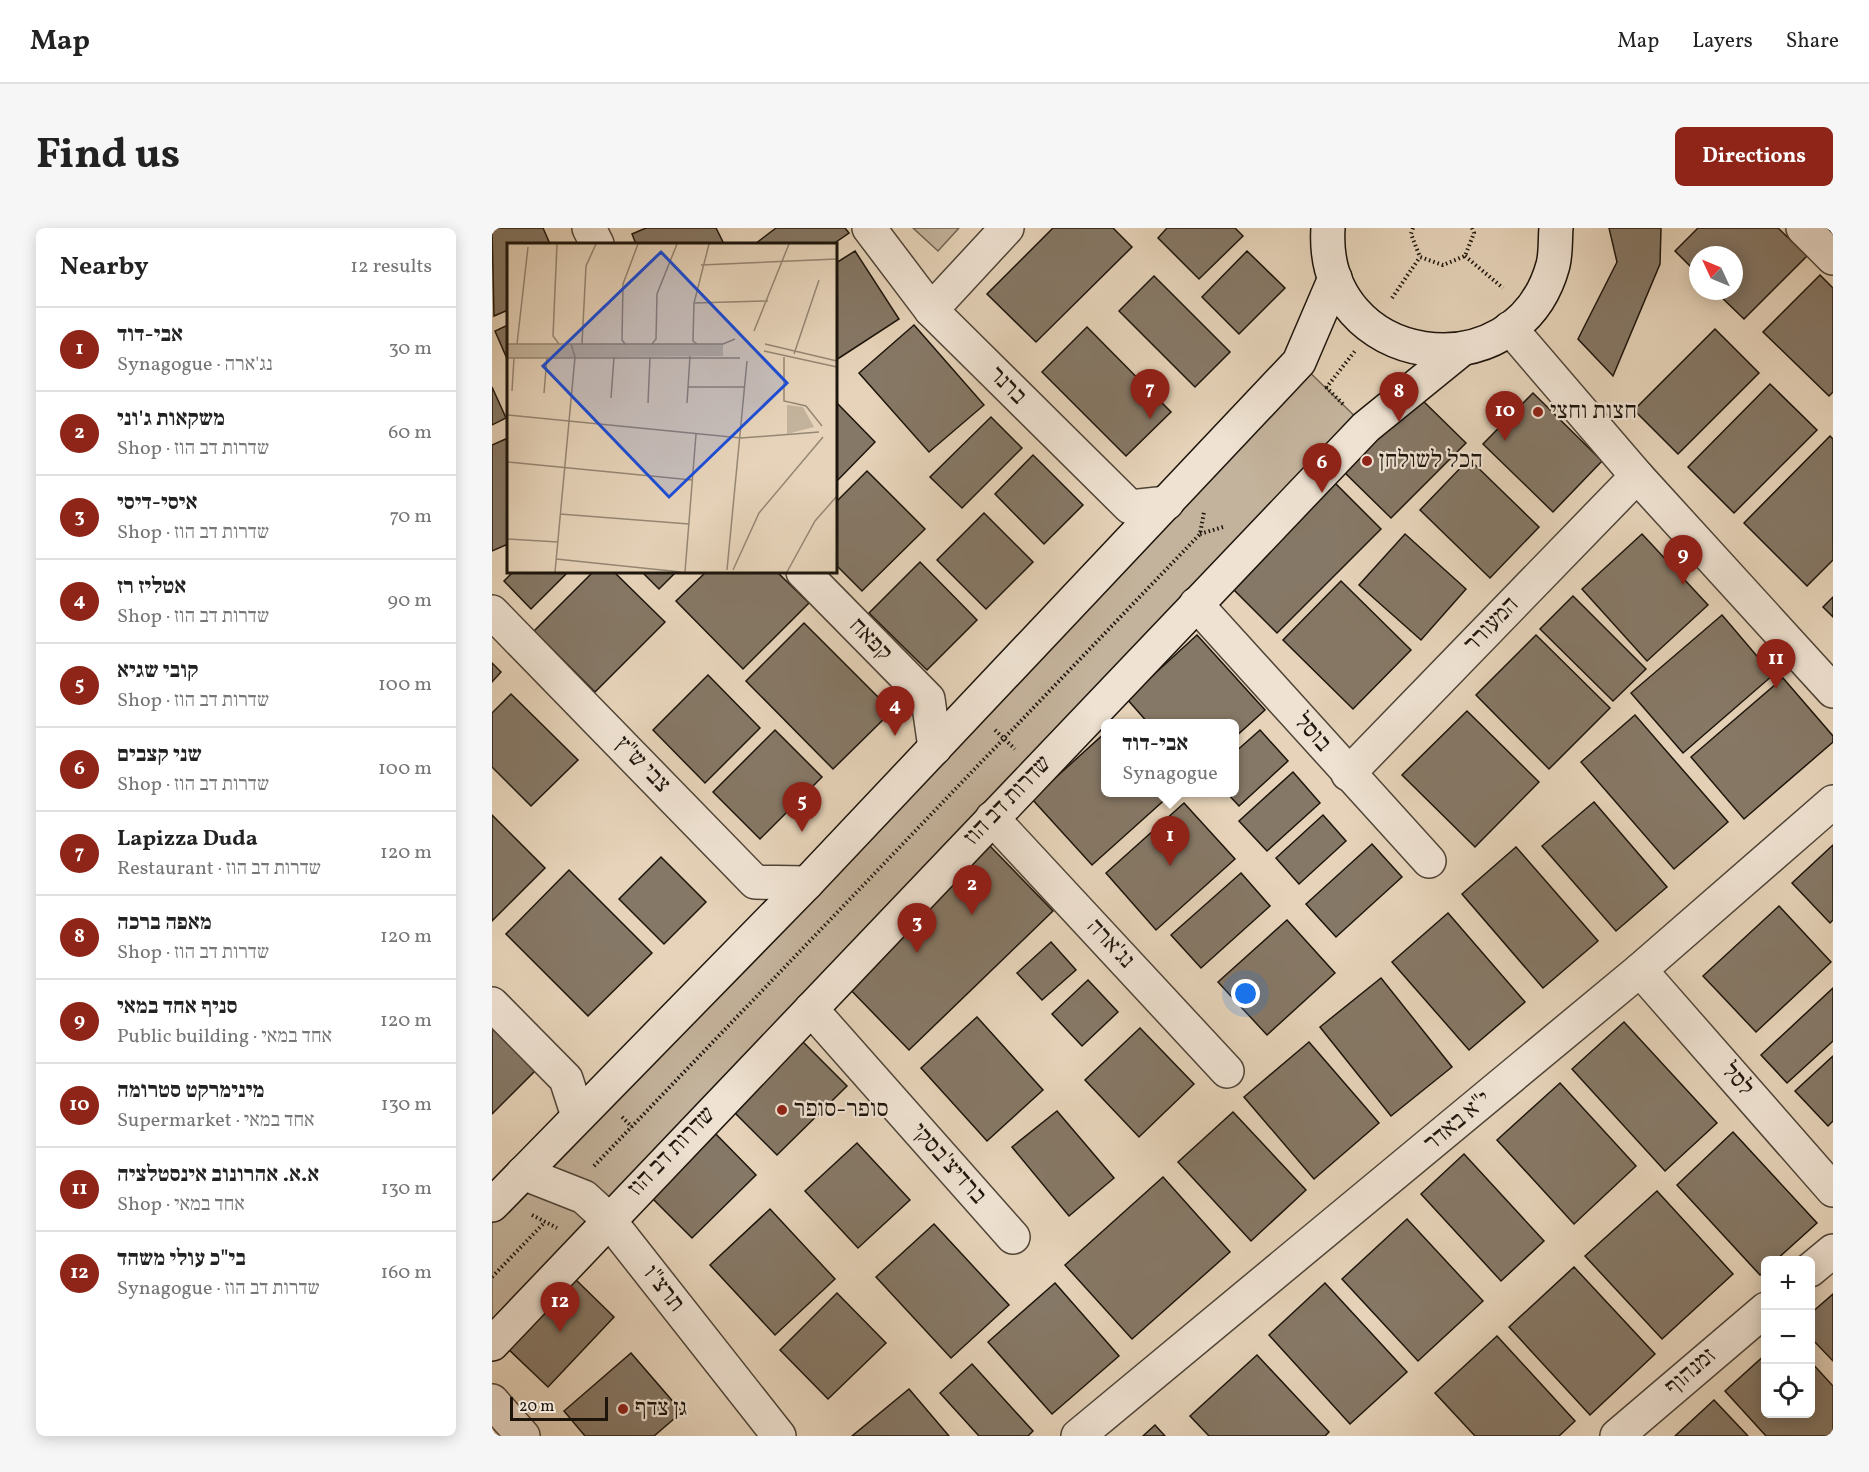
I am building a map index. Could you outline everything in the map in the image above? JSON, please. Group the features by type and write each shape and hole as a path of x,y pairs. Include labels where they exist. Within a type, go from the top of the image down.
{"street":[{"path":"589,228 596,243"},
{"name":"ברנר","path":"869,228 931,310 1130,507 1167,503"},
{"path":"931,310 1007,228"},
{"path":"1328,228 1327,246 1335,279 1350,306 1372,328 1400,343 1430,351 1462,349 1487,341 1510,328 1537,300 1553,264 1556,228"},
{"path":"1803,228 1833,258"},
{"path":"496,1201 807,883 1299,362 1335,279"},
{"path":"1510,328 1637,476 1833,691"},
{"name":"שדרות דב הוז","path":"492,1344 585,1243 1366,426 1462,349"},
{"name":"המעורר","path":"1348,774 1637,476"},
{"name":"קפאח","path":"804,573 928,699 935,748"},
{"name":"בוסל","path":"1196,604 1348,774 1430,861"},
{"name":"צבי ש\"ץ","path":"492,612 755,882 807,883"},
{"name":"י\"א באדר","path":"1078,1436 1641,970 1833,802"},
{"name":"נג'ארה","path":"992,818 1227,1071"},
{"name":"לסל","path":"1641,970 1833,1190"},
{"path":"492,1004 567,1079 578,1116"},
{"name":"ברדיצ'בסקי","path":"811,1009 1013,1238"},
{"name":"תרצ\"ו","path":"523,1173 584,1197 608,1219 779,1436"},
{"path":"1815,1266 1833,1251"},
{"name":"זמנהוף","path":"1617,1436 1765,1310"},
{"path":"492,1401 524,1436"}],"path":[{"path":"1413,228 1411,234 1420,257 1443,265 1465,256 1474,233 1472,228"},
{"path":"1465,256 1505,290"},
{"path":"1299,362 1366,426"},
{"path":"591,1170 1200,534 1205,505"},
{"path":"973,709 1038,771"},
{"path":"496,1201 545,1222 585,1243"},
{"path":"492,1277 545,1222"}],"shaded area":[{"path":"913,228 959,228 938,251"},
{"path":"1299,362 1366,427 492,1344 492,1205"}],"building":[{"path":"492,228 543,228 550,243 507,243 507,310 494,316"},
{"path":"646,228 716,228 724,243 636,243 632,234"},
{"path":"776,228 845,228 849,233 834,243 756,243"},
{"path":"1053,228 1113,228 1132,247 1036,342 987,294"},
{"path":"1167,228 1235,228 1243,236 1199,279 1158,238"},
{"path":"1609,228 1661,228 1660,264 1613,376 1578,339 1617,262"},
{"path":"1698,228 1778,228 1807,256 1744,319 1724,300 1743,300 1743,246 1689,246 1689,265 1675,251"},
{"path":"855,251 899,319 837,359 837,262"},
{"path":"1247,251 1285,288 1239,334 1202,297"},
{"path":"1820,275 1833,288 1833,392 1829,396 1763,332"},
{"path":"1154,276 1230,352 1195,387 1119,311"},
{"path":"507,325 507,359 495,331"},
{"path":"914,325 984,405 929,452 859,373"},
{"path":"1087,327 1171,412 1126,456 1042,372"},
{"path":"1715,329 1759,373 1678,454 1634,410"},
{"path":"1770,384 1817,430 1734,513 1688,467"},
{"path":"492,387 506,418 492,425"},
{"path":"1533,393 1602,461 1553,512 1483,444"},
{"path":"1417,395 1466,443 1391,518 1342,470"},
{"path":"837,403 875,442 837,481"},
{"path":"991,417 1022,448 962,508 930,477"},
{"path":"1830,436 1833,439 1833,560 1807,586 1744,523"},
{"path":"507,438 507,544 492,551 492,445"},
{"path":"1033,455 1083,505 1044,544 995,494"},
{"path":"1469,459 1539,527 1490,578 1420,510"},
{"path":"867,471 925,529 862,591 837,566 837,501"},
{"path":"1328,476 1381,529 1277,633 1225,581"},
{"path":"984,513 1033,562 986,609 937,560"},
{"path":"1405,534 1466,589 1421,640 1359,585"},
{"path":"1642,534 1708,605 1647,661 1582,589"},
{"path":"920,562 977,620 927,670 869,613"},
{"path":"512,573 567,573 531,609 504,581"},
{"path":"592,573 615,573 665,622 595,692 534,631"},
{"path":"643,573 675,573 659,589"},
{"path":"705,573 778,573 809,603 743,669 676,601"},
{"path":"1341,581 1411,650 1353,709 1283,640"},
{"path":"1573,596 1646,669 1613,701 1540,629"},
{"path":"1833,597 1833,617 1823,607"},
{"path":"1722,615 1773,675 1683,753 1631,693"},
{"path":"804,623 892,711 833,769 746,681"},
{"path":"1197,635 1265,710 1239,733 1239,719 1145,719 1127,699"},
{"path":"1536,635 1610,708 1549,769 1476,695"},
{"path":"492,663 501,672 492,682"},
{"path":"708,675 760,728 705,783 653,730"},
{"path":"1783,678 1833,736 1833,742 1744,819 1691,757"},
{"path":"511,694 578,760 531,806 492,767 492,713"},
{"path":"1467,711 1539,782 1475,847 1402,775"},
{"path":"1635,715 1728,822 1674,869 1581,762"},
{"path":"775,730 822,777 760,839 713,792"},
{"path":"1260,730 1288,761 1239,806 1231,797 1239,797 1239,749"},
{"path":"1101,737 1101,797 1168,797 1092,865 1032,799"},
{"path":"1293,772 1320,803 1267,851 1239,821"},
{"path":"1594,802 1667,887 1616,931 1542,846"},
{"path":"1184,803 1235,859 1156,930 1106,873"},
{"path":"492,815 545,868 492,921"},
{"path":"1323,815 1346,841 1299,884 1276,858"},
{"path":"988,844 1053,911 909,1050 844,983"},
{"path":"1372,844 1402,877 1336,937 1306,904"},
{"path":"1833,845 1833,920 1830,923 1792,883"},
{"path":"1516,847 1598,941 1543,988 1462,894"},
{"path":"661,857 706,902 664,944 619,899"},
{"path":"569,870 652,953 588,1016 506,934"},
{"path":"1241,873 1270,906 1201,968 1171,935"},
{"path":"1779,906 1831,962 1756,1032 1703,976"},
{"path":"1448,913 1525,1002 1469,1050 1392,962"},
{"path":"1287,920 1335,973 1267,1035 1218,982"},
{"path":"1051,942 1076,970 1042,1000 1017,973"},
{"path":"1381,978 1452,1067 1391,1116 1320,1027"},
{"path":"1088,980 1118,1012 1082,1046 1052,1014"},
{"path":"1833,988 1833,1041 1787,1083 1761,1055"},
{"path":"977,1017 1043,1090 987,1141 921,1068"},
{"path":"1624,1022 1717,1123 1665,1171 1572,1069"},
{"path":"492,1028 535,1071 492,1114"},
{"path":"1140,1028 1194,1084 1139,1137 1085,1080"},
{"path":"798,1037 847,1086 777,1155 729,1107"},
{"path":"1309,1042 1379,1123 1314,1179 1244,1097"},
{"path":"1833,1056 1833,1121 1828,1126 1795,1091"},
{"path":"1560,1083 1636,1166 1574,1224 1497,1140"},
{"path":"1057,1111 1114,1178 1069,1216 1012,1147"},
{"path":"1233,1112 1306,1190 1251,1241 1178,1162"},
{"path":"708,1126 756,1175 692,1238 644,1190"},
{"path":"1733,1132 1817,1223 1780,1256 1761,1256 1760,1275 1677,1185"},
{"path":"857,1143 910,1200 858,1248 805,1191"},
{"path":"1464,1154 1544,1241 1501,1281 1421,1194"},
{"path":"1163,1177 1230,1252 1132,1339 1065,1265"},
{"path":"1657,1191 1733,1274 1662,1339 1585,1256"},
{"path":"770,1209 835,1279 775,1335 710,1265"},
{"path":"1407,1219 1483,1301 1418,1361 1342,1279"},
{"path":"934,1224 1009,1305 951,1358 876,1277"},
{"path":"1574,1267 1655,1354 1590,1415 1509,1327"},
{"path":"573,1277 614,1317 548,1387 506,1347"},
{"path":"1055,1283 1119,1356 1052,1414 988,1342"},
{"path":"1325,1283 1407,1372 1350,1424 1269,1335"},
{"path":"837,1293 886,1343 828,1399 780,1350"},
{"path":"1833,1294 1833,1361 1815,1342 1815,1310"},
{"path":"1497,1336 1575,1421 1559,1436 1475,1436 1435,1393"},
{"path":"631,1353 682,1412 654,1436 585,1436 564,1411"},
{"path":"1257,1355 1329,1432 1325,1436 1209,1436 1190,1416"},
{"path":"1761,1359 1761,1418 1815,1418 1815,1366 1833,1386 1833,1436 1766,1436 1725,1391"},
{"path":"972,1364 1033,1431 1028,1436 979,1436 940,1393"},
{"path":"909,1389 949,1436 852,1436"},
{"path":"1714,1400 1748,1436 1675,1436"},
{"path":"1155,1425 1165,1436 1143,1436"}],"place":[{"name":"חצות וחצי","path":"1538,412"},
{"name":"Lapizza Duda","path":"1150,419"},
{"name":"מאפה ברכה","path":"1399,422"},
{"name":"מינימרקט סטרומה","path":"1505,441"},
{"name":"הכל לשולחן","path":"1367,461"},
{"name":"שני קצבים","path":"1322,493"},
{"name":"סניף אחד במאי","path":"1683,585"},
{"name":"א.א. אהרונוב אינסטלציה","path":"1776,689"},
{"name":"אטליז רז","path":"895,736"},
{"name":"קובי שגיא","path":"802,832"},
{"name":"אבי-דוד","path":"1170,866"},
{"name":"משקאות ג'וני","path":"972,915"},
{"name":"איסי-דיסי","path":"917,953"},
{"name":"סופר-סופר","path":"782,1110"},
{"name":"בי\"כ עולי משהד","path":"560,1332"},
{"name":"גן צדף","path":"623,1409"}]}
